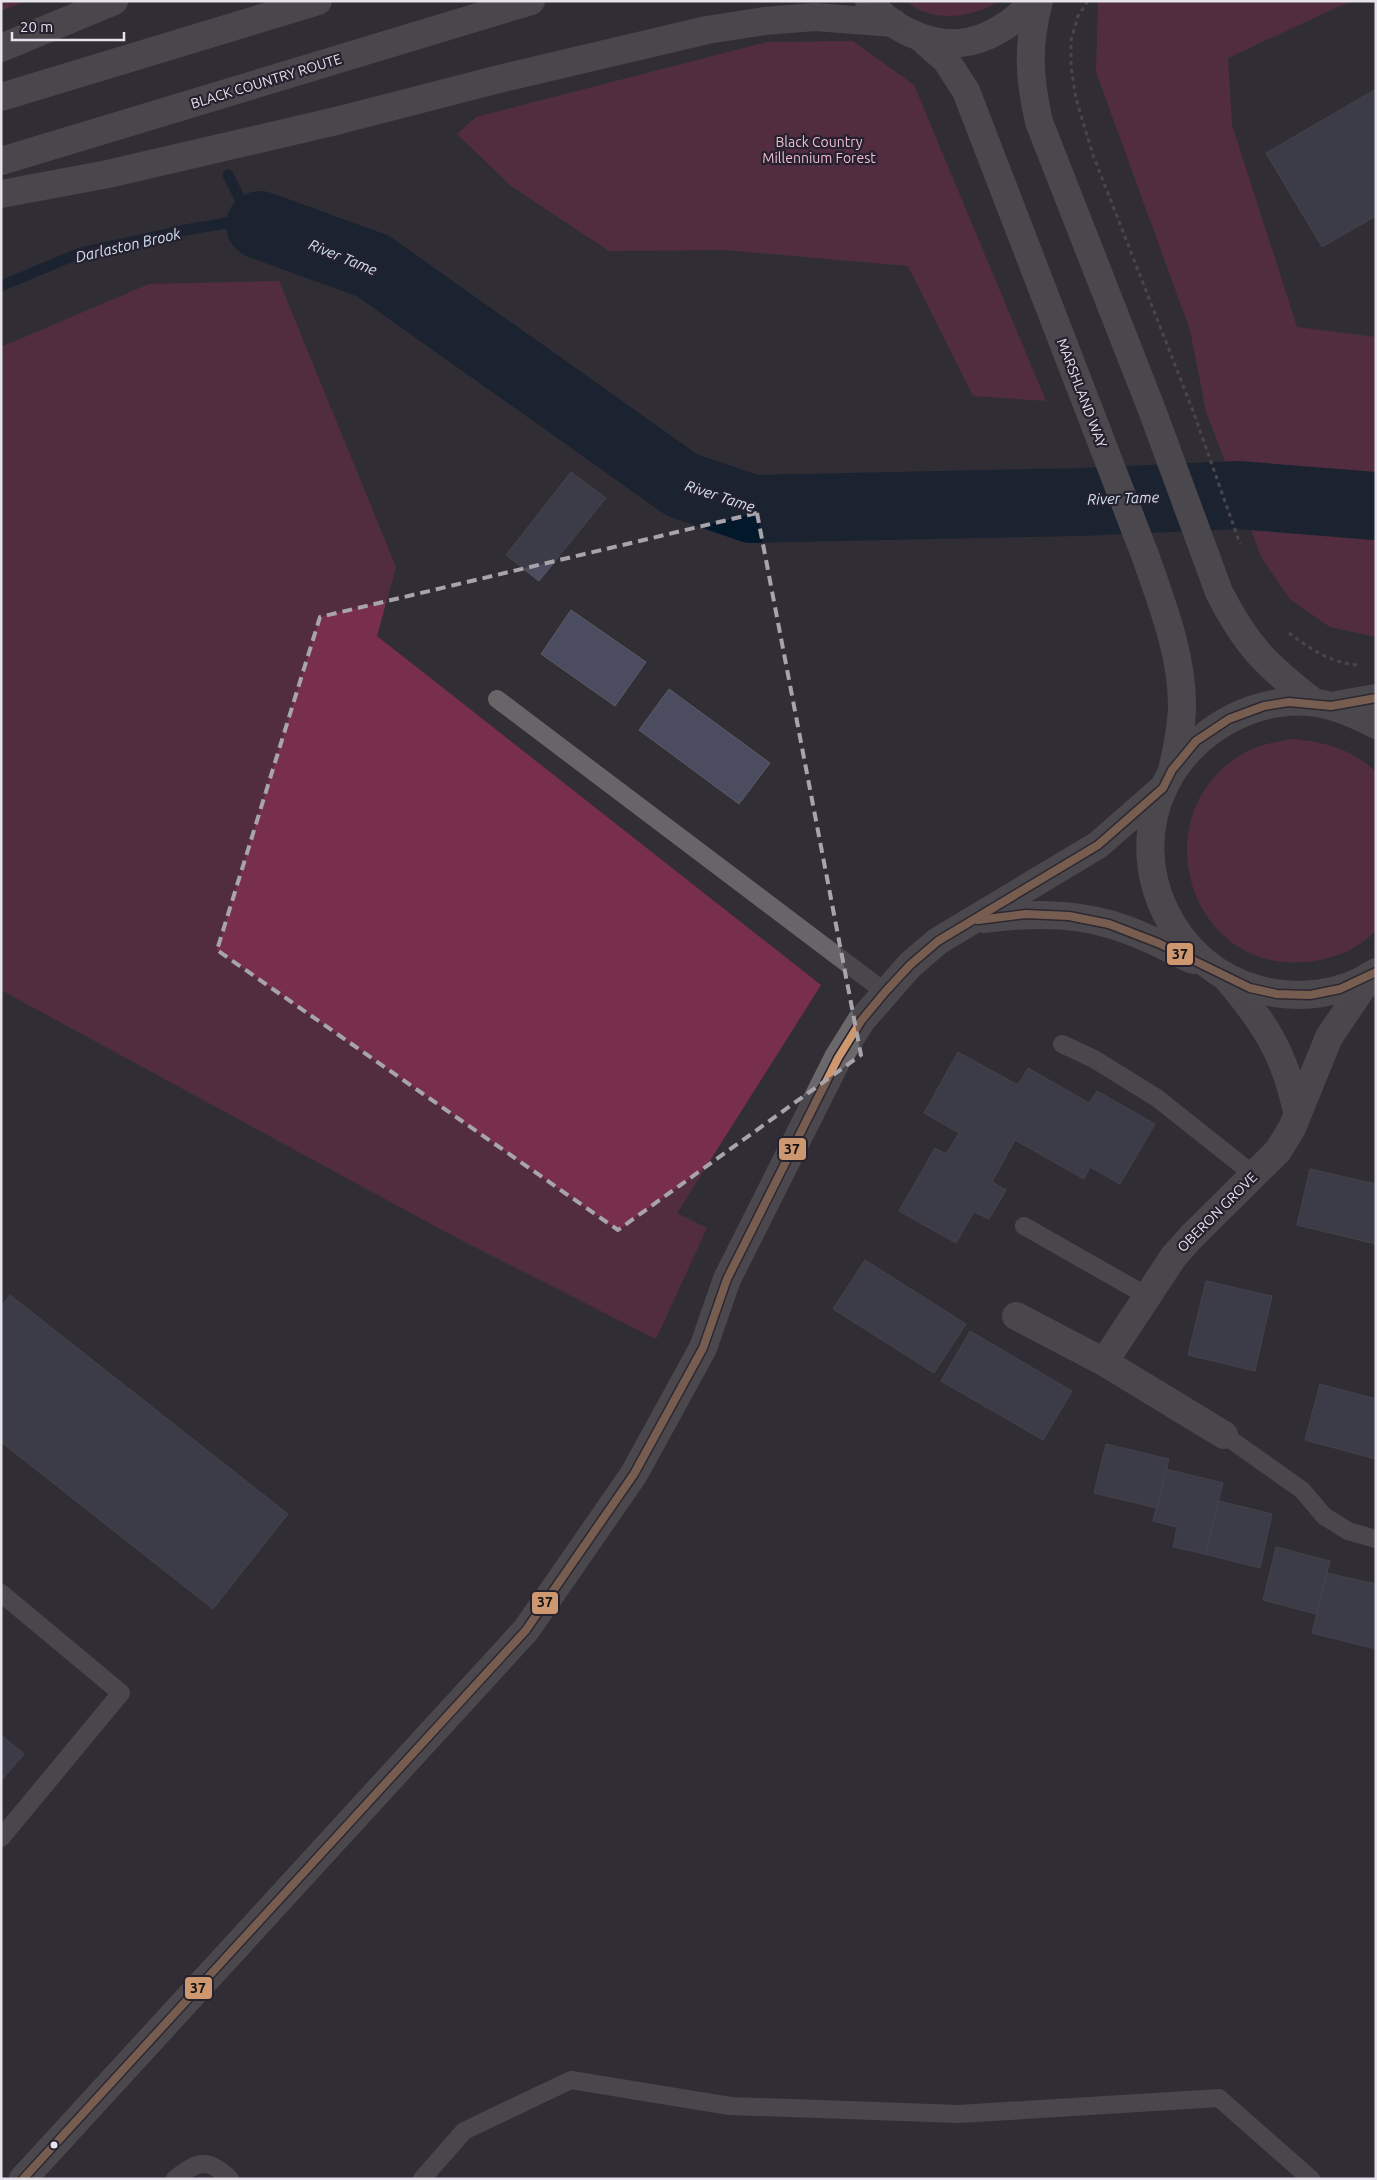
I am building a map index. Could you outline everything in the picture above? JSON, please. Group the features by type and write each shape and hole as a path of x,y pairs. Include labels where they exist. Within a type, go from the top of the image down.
{"highway":[{"path":"1,48 114,1"},
{"path":"1,97 318,1"},
{"name":"BLACK COUNTRY ROUTE","path":"1,161 531,1"},
{"path":"1,194 108,174 326,124 500,79 707,30 764,21 815,17 894,23"}],"street":[{"path":"869,1 876,10 894,23 920,37 940,42 961,44 983,37 1008,24 1032,1"},
{"path":"1038,1 1030,55 1031,88 1039,122 1152,410 1219,592 1231,617 1246,640 1264,661 1323,705 1376,725"},
{"name":"MARSHLAND WAY","path":"920,37 946,60 966,91 1146,555 1179,667 1182,706 1180,738 1151,826 1152,872 1161,905 1176,933 1194,954 1222,975"},
{"path":"23,2179 526,1630 634,1474 703,1348 727,1279 838,1058 861,1021 885,992 910,965 938,942 1098,845 1168,779 1196,741 1229,719 1264,706 1289,702 1323,705 1376,698"},
{"path":"973,920 1026,914 1069,916 1109,924 1158,943 1250,988 1276,994 1310,995 1340,989 1373,974"},
{"name":"OBERON GROVE","path":"1104,1362 1174,1256 1278,1151 1292,1128 1329,1037 1373,974"},
{"path":"1222,975 1254,1010 1271,1036 1288,1076 1297,1112"},
{"path":"1016,1316 1104,1362 1224,1435"}],"lane":[{"path":"497,698 885,992"},
{"path":"1062,1044 1094,1059 1157,1098 1254,1175"},
{"path":"1024,1226 1147,1296"},
{"path":"1224,1435 1302,1490 1324,1516 1348,1531 1376,1539"},
{"path":"1,1593 122,1693 1,1838"},
{"path":"422,2179 464,2131 571,2080 730,2106 949,2113 1219,2098 1312,2179"},
{"path":"175,2179 191,2166 205,2163 219,2168 230,2179"}],"path":[{"path":"1088,1 1078,16 1071,40 1071,67 1076,99 1093,155 1193,411 1242,549"},
{"path":"1283,628 1310,649 1335,661 1362,666"}],"highlighted area":[{"path":"757,513 861,1055 618,1230 217,950 320,617"}],"green space":[{"path":"1,1 26,1 1,11"},
{"path":"906,1 999,1 965,15 940,16 928,13"},
{"path":"1098,1 1355,1 1342,5 1228,58 1232,125 1297,327 1376,337 1376,637 1330,627 1290,599 1262,559 1206,411 1190,330 1096,72"},
{"name":"Black Country Millennium Forest","path":"853,41 914,85 1046,401 973,396 908,266 725,250 609,251 511,186 457,134 476,117 767,42"},
{"path":"279,281 396,567 377,636 821,985 677,1213 707,1228 656,1339 455,1237 1,990 1,347 149,284"},
{"path":"1293,739 1316,742 1348,752 1376,772 1376,931 1360,944 1343,953 1325,959 1305,962 1264,958 1231,941 1206,915 1192,882 1187,846 1194,810 1214,778 1251,749"}],"building":[{"path":"1376,89 1376,216 1322,247 1266,153"},
{"path":"571,472 606,498 539,581 506,555"},
{"path":"571,610 646,662 615,706 541,654"},
{"path":"669,689 770,763 739,804 639,730"},
{"path":"958,1052 1018,1085 1028,1068 1089,1103 1097,1091 1155,1124 1120,1184 1090,1167 1084,1179 1015,1140 992,1182 1006,1190 989,1219 974,1212 956,1243 899,1211 935,1148 946,1154 959,1133 924,1113"},
{"path":"1310,1169 1376,1184 1376,1244 1297,1225"},
{"path":"865,1260 966,1324 934,1373 833,1309"},
{"path":"1206,1281 1272,1296 1255,1371 1188,1355"},
{"path":"10,1295 288,1514 213,1609 1,1442 1,1306"},
{"path":"970,1331 1072,1391 1043,1440 941,1381"},
{"path":"1320,1384 1376,1399 1376,1459 1305,1440"},
{"path":"1106,1444 1169,1459 1157,1508 1094,1493"},
{"path":"1166,1469 1223,1483 1205,1554 1173,1547 1177,1527 1153,1521"},
{"path":"1219,1501 1272,1514 1260,1568 1205,1554"},
{"path":"1276,1547 1330,1561 1316,1614 1263,1600"},
{"path":"1327,1573 1376,1584 1376,1649 1312,1633"},
{"path":"1,1735 24,1754 1,1781"}],"waterway":[{"name":"River Tame","path":"228,175 243,205 260,225"},
{"name":"Darlaston Brook","path":"1,286 80,253 226,223 260,225"},
{"name":"River Tame","path":"260,225 373,266 682,485 752,509 1080,502 1238,495 1376,506"}],"transit line":[{"name":"37","path":"23,2179 526,1630 634,1474 703,1348 727,1279 838,1058 861,1021 885,992 910,965 938,941 1098,845 1163,788 1172,770 1196,741 1229,719 1264,706 1289,702 1331,706 1376,698"},
{"name":"37","path":"978,920 1026,914 1069,916 1109,924 1158,943 1250,988 1277,994 1310,995 1340,989 1376,972"}]}
